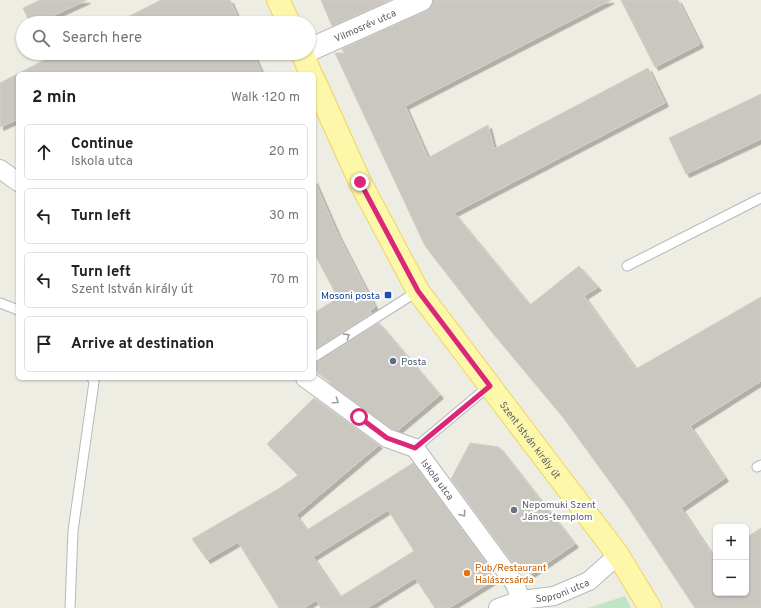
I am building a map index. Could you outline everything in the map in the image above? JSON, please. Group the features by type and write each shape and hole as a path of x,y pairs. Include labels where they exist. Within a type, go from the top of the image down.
{"main road":[{"path":"278,0 286,16"},
{"name":"Vilmosrév utca","path":"316,47 421,0"},
{"path":"305,60 311,72"},
{"name":"Szent István király út","path":"316,84 360,182 418,291 618,555 650,608"}],"street":[{"path":"0,169 16,181"},
{"path":"308,380 387,438 415,448"},
{"name":"Iskola utca","path":"415,448 515,584 521,600"},
{"name":"Soproni utca","path":"498,608 521,600 554,596 589,581 618,555"}],"lane":[{"path":"627,266 761,198"},
{"path":"316,356 418,291"},
{"path":"0,303 16,309"},
{"path":"70,608 73,531 94,382 93,380"},
{"path":"415,448 490,386"}],"green space":[{"path":"625,596 631,608 588,608"}],"building":[{"path":"40,0 87,0 52,16 27,16 23,8"},
{"path":"161,0 230,0 237,16 130,16"},
{"path":"321,0 390,0 332,26"},
{"path":"433,0 611,0 405,106 428,158 488,125 494,149 648,68 665,103 454,213 530,305 579,266 598,287 584,296 636,369 761,297 761,381 690,426 725,478 681,508 713,556 713,596 749,596 749,536 761,528 761,608 695,608 626,504 562,416 491,331 425,246 335,53 344,53 342,49 426,11 431,7"},
{"path":"621,0 678,0 700,44 655,67"},
{"path":"44,60 256,60 261,72 21,72"},
{"path":"16,75 16,120 0,127 0,83"},
{"path":"761,94 761,139 686,174 669,138"},
{"path":"316,185 338,235 375,307 369,311 372,313 316,349 316,312 338,298 316,257"},
{"path":"379,323 440,395 397,431 392,429 329,383 331,382 316,371 316,362"},
{"path":"314,398 379,445 296,515 307,530 413,463 497,578 449,608 435,608 415,578 367,608 321,608 316,600 304,608 279,608 238,542 207,560 192,539 280,488 298,475 267,444","holes":["388,510 414,551 340,597 313,557"]},
{"name":"Nepomuki Szent János-templom","path":"470,443 499,447 575,544 531,574 521,562 515,566 451,479"}],"place":[{"name":"Mosoni posta","path":"388,295"},
{"name":"Posta","path":"393,361"},
{"name":"Nepomuki Szent János-templom","path":"514,510"},
{"name":"Pub/Restaurant Halászcsárda","path":"467,573"}],"route":[{"path":"359,417 387,438 415,448 490,386 418,291 360,182"}]}
